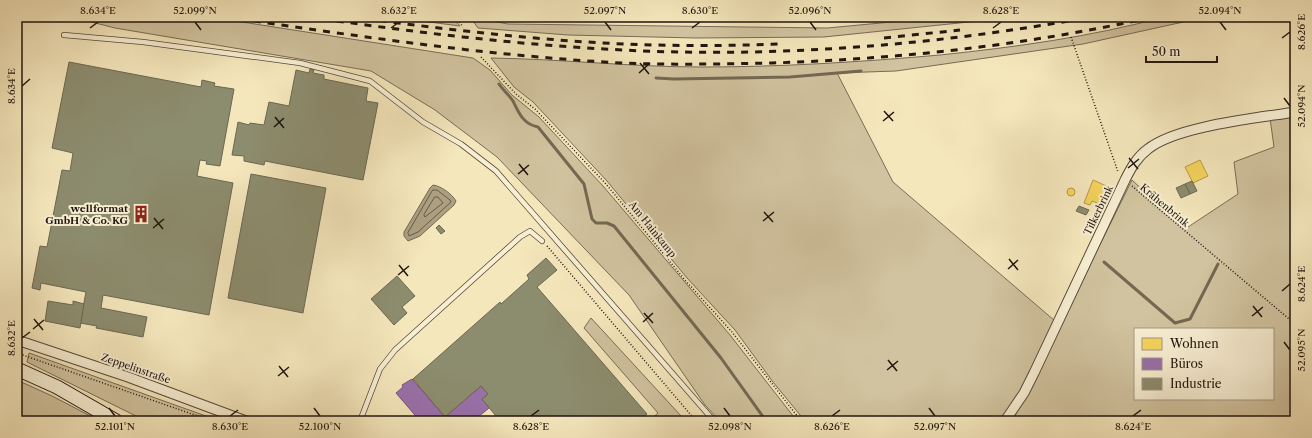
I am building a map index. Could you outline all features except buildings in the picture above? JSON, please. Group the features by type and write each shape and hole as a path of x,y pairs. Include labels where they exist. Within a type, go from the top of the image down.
{"main road":[{"path":"17,368 57,387 116,421"}],"street":[{"name":"Tilkerbrink","path":"1005,421 1024,393 1125,180 1140,155 1153,145 1185,132 1295,112"},
{"name":"Zeppelinstraße","path":"17,340 128,377 246,421"}],"lane":[{"path":"64,35 143,42 300,63 370,81 423,122 461,144 496,171 714,421"},
{"path":"360,421 380,369 395,350 520,237 530,231 542,241"}],"path":[{"path":"456,17 463,27"},
{"name":"Krähenbrink","path":"1071,38 1119,175 1295,324"},
{"name":"Am Hainkamp","path":"481,57 516,94 536,109 606,184 685,280 732,332 801,421"},
{"path":"542,241 696,421"},
{"path":"17,353 212,421"}],"shaded area":[{"path":"72,17 210,17 473,58 490,70 512,95 539,117 603,186 730,335 797,421 720,421 705,405 629,295 497,157 435,110 371,71 115,28"},
{"path":"390,17 452,17 460,26"},
{"path":"470,17 508,24 827,28 945,17 1017,17 824,37 696,38 568,35 478,28"},
{"path":"1164,17 1206,17 1083,44 896,71 837,73 893,182 1055,321 1020,392 1001,421 805,421 773,382 735,330 687,278 607,181 533,102 514,87 491,58 649,66 702,67 851,62 940,55 1025,45 1081,36"},
{"path":"1295,114 1295,421 1009,421 1058,329 1132,180 1185,229 1238,194 1234,162 1274,147 1270,118"},
{"path":"591,318 682,417 680,421 649,421 658,413 584,328"},
{"path":"29,353 220,421 146,421 27,362"},
{"path":"17,380 52,396 100,421 17,421"}],"water":[{"path":"433,185 446,191 456,201 454,205 420,236 408,241 404,236 404,232"}],"waterway":[{"path":"656,78 790,77 861,71"},
{"path":"499,84 513,101 517,110 525,121 538,127 584,184 592,219 596,223 607,223 614,226 721,358 766,421"},
{"path":"1104,262 1175,323 1190,319 1218,264"}],"railway":[{"path":"226,17 374,38 523,56 622,63 678,64 820,61 916,54 1011,43 1106,27 1153,17"},
{"path":"309,17 426,33 544,45 681,52 799,50 916,42 1033,27 1091,17"},
{"path":"352,17 488,34 556,40 624,44 778,44"},
{"path":"884,38 960,30"}],"place":[{"name":"wellformat GmbH & Co. KG","path":"141,214"}]}
